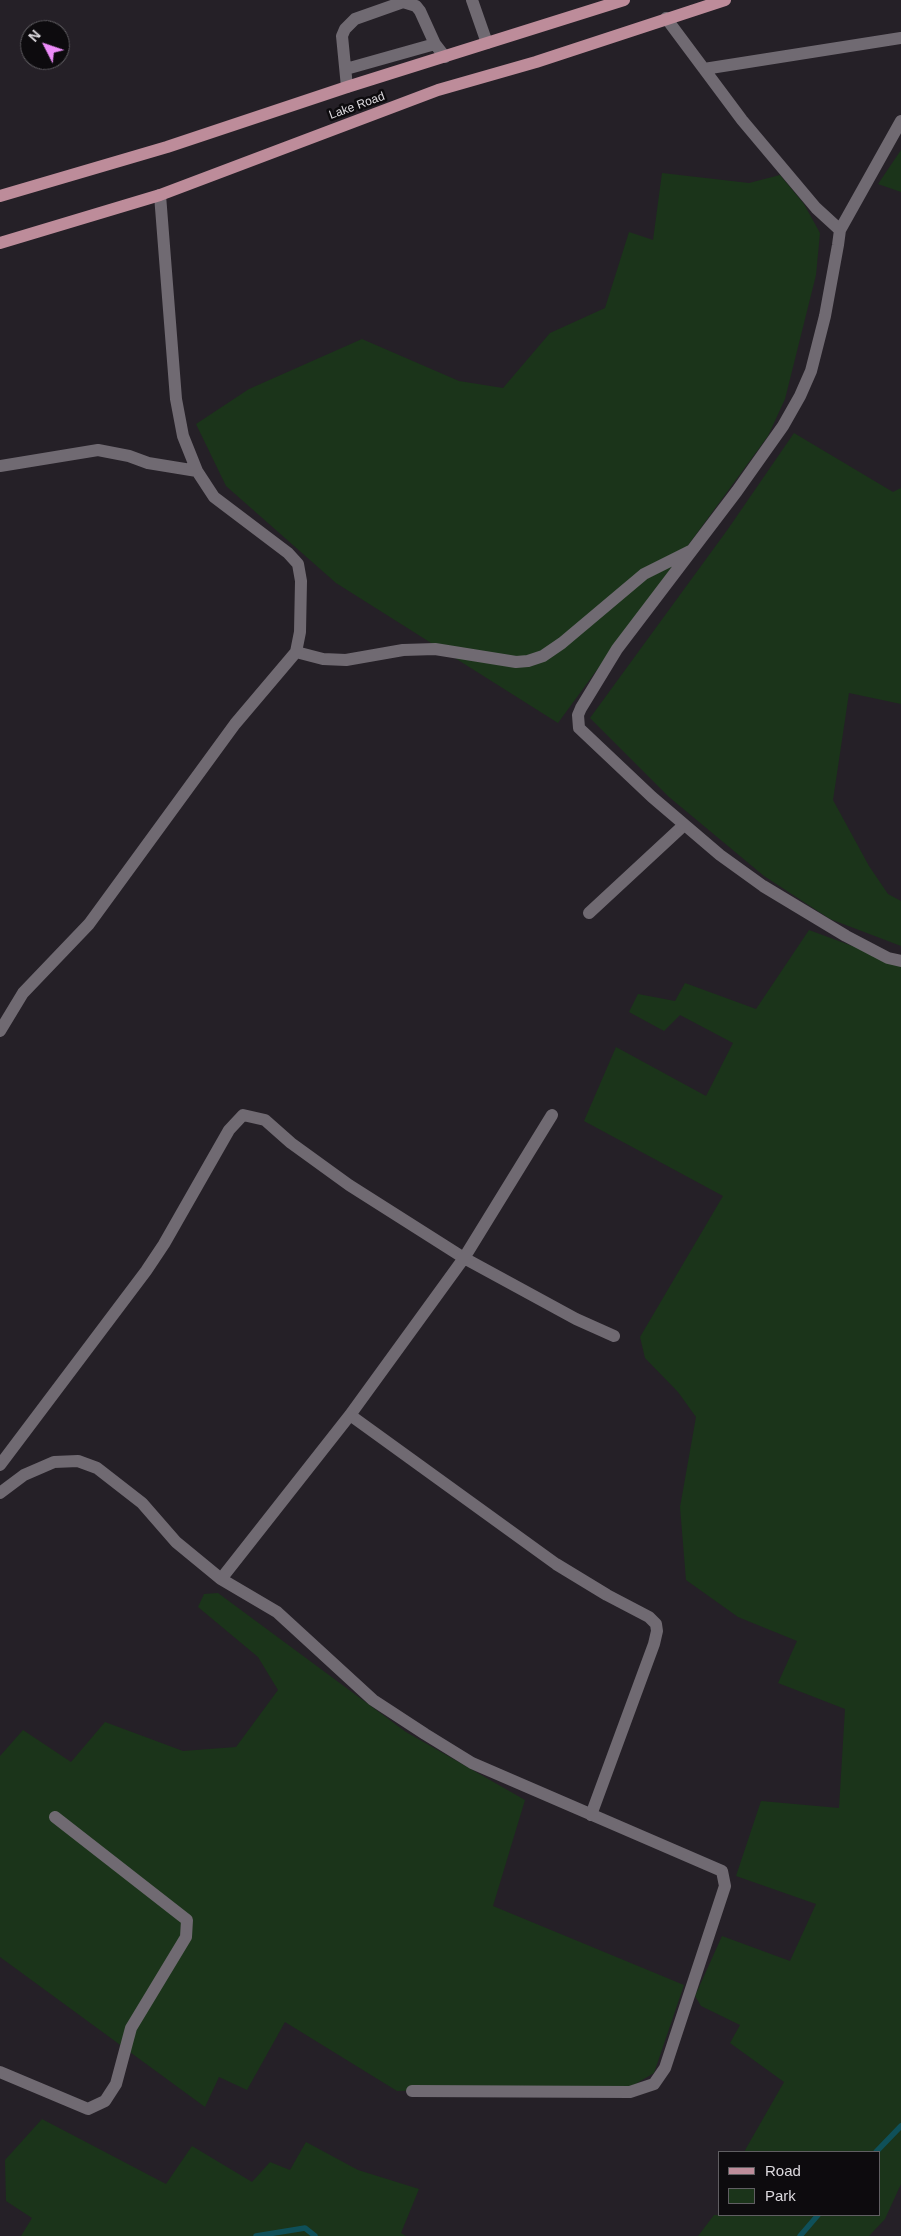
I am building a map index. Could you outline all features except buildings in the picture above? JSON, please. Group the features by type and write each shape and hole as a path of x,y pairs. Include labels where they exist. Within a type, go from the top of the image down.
{"main road":[{"name":"Lake Road","path":"0,196 167,147 347,87 624,0"},
{"name":"Lake Road","path":"0,243 160,195 438,90 536,62 725,0"}],"street":[{"path":"472,0 487,44"},
{"path":"347,87 342,36 351,22 404,2 416,6 435,44 445,57"},
{"path":"666,18 742,120 816,208 840,230"},
{"path":"704,69 901,38"},
{"path":"346,69 435,44"},
{"path":"901,121 840,230 825,316 811,371 800,396 783,426 617,649 581,708 577,721 583,734 720,856 763,886 846,936 888,958 901,961"},
{"path":"0,1032 23,993 70,946 100,910 236,724 296,652 300,632 301,572 298,564 288,553 214,497 197,471 183,436 176,398 160,195"},
{"path":"0,466 98,450 129,456 148,463 197,471"},
{"path":"296,652 323,659 346,660 403,650 435,649 516,662 528,662 543,656 562,643 644,574 690,551"},
{"path":"589,913 684,825"},
{"path":"0,1465 146,1271 164,1244 229,1130 243,1115 265,1120 291,1143 349,1185 464,1258 594,1328 614,1336"},
{"path":"221,1579 350,1415 464,1258 552,1115"},
{"path":"350,1415 556,1564 607,1595 649,1617 656,1624 657,1631 654,1644 591,1815"},
{"path":"0,1492 24,1475 54,1462 78,1461 97,1468 142,1504 176,1542 221,1579 276,1612 373,1700 425,1734 472,1763 722,1871 725,1886 665,2068 654,2084 630,2092 412,2091"},
{"path":"0,2072 88,2109 106,2101 116,2084 131,2028 186,1937 186,1920 55,1817"}],"green space":[{"path":"901,150 901,192 878,184"},
{"path":"662,173 749,183 780,175 804,204 820,233 816,275 785,399 768,436 558,723 336,583 226,486 196,424 249,389 362,339 459,381 503,388 550,333 605,308 629,232 653,240"},
{"path":"794,433 893,492 901,488 901,704 849,693 833,800 869,866 888,894 901,901 901,946 830,919 764,876 669,797 590,718 728,529"},
{"path":"809,930 901,964 901,2184 885,2219 869,2236 698,2236 714,2215 881,2216 881,2151 745,2151 784,2082 730,2043 740,2025 701,2006 695,1996 722,1936 790,1961 816,1904 736,1876 761,1801 839,1808 845,1709 778,1683 797,1641 738,1617 686,1580 680,1507 696,1417 678,1392 645,1358 640,1337 723,1196 584,1121 616,1047 706,1096 733,1043 680,1015 664,1031 629,1012 638,994 675,1001 685,983 756,1009"},
{"path":"218,1593 406,1732 525,1800 493,1906 684,1985 654,2073 632,2086 397,2091 285,2022 247,2090 219,2077 205,2107 0,1957 0,1756 23,1730 71,1762 105,1722 183,1751 236,1747 278,1690 258,1657 198,1607 204,1594"},
{"path":"42,2119 166,2184 192,2146 252,2182 270,2162 290,2170 306,2142 358,2170 419,2189 401,2233 406,2236 21,2236 32,2218 6,2201 5,2160"}],"waterway":[{"path":"877,2151 901,2126"},
{"path":"800,2236 817,2216"},
{"path":"256,2236 305,2228 315,2236"}]}
